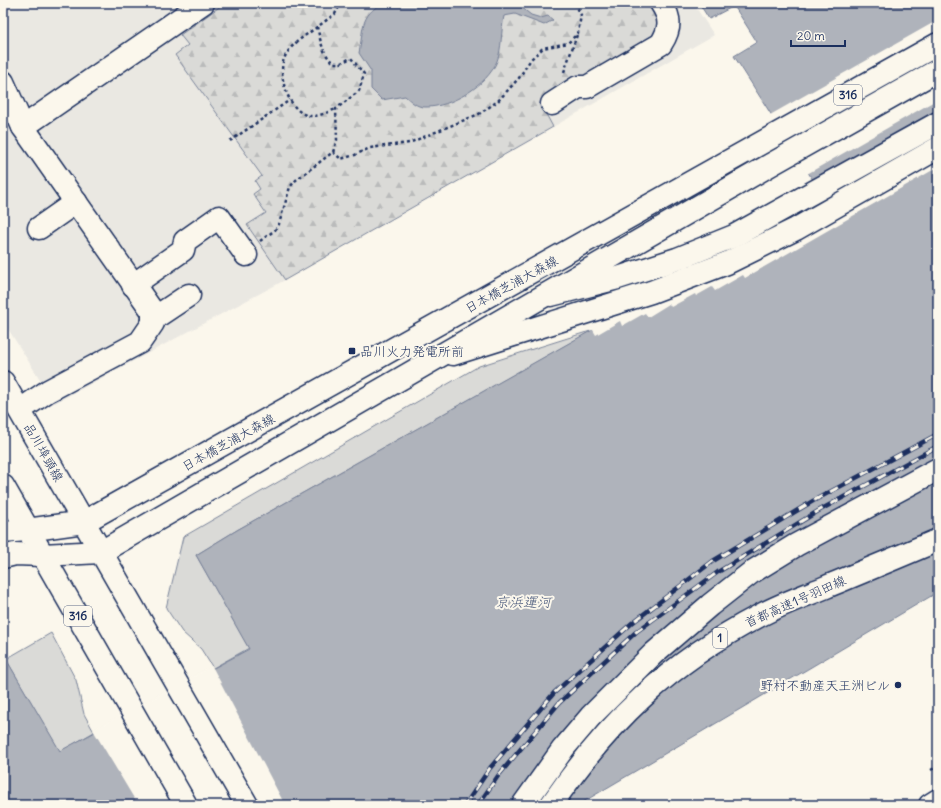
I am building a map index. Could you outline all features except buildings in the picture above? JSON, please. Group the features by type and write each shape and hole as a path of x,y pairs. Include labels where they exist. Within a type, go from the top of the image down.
{"main road":[{"path":"23,127 203,3"},
{"path":"552,104 578,87 587,87 661,44 667,34 670,24 668,13 661,3"},
{"name":"日本橋芝浦大森線","path":"3,532 84,522 759,146 938,44"},
{"name":"日本橋芝浦大森線","path":"3,557 15,554 42,555 101,552 770,165 938,70"},
{"path":"3,82 23,127 153,312 153,324 140,342 48,391 20,410"},
{"path":"538,299 660,265 700,251 741,233 938,123"},
{"path":"431,361 563,318 651,292 727,263 796,229 938,148"},
{"path":"39,228 76,202"},
{"path":"133,285 183,250 184,241 219,217 253,248"},
{"path":"153,319 189,296"},
{"name":"品川埠頭線","path":"3,382 84,522"},
{"name":"1","path":"523,805 563,749 591,716 633,673 710,605 752,572 796,545 938,469"},
{"path":"3,486 27,530"},
{"path":"84,522 247,805"},
{"name":"316","path":"27,530 186,805"},
{"name":"首都高速1号羽田線","path":"551,805 592,748 621,716 689,658 725,634 761,615 938,540"},
{"path":"930,805 938,800"}],"path":[{"path":"317,27 321,46 326,56 333,63 341,63 351,58 364,74 359,91 336,109 324,114 311,116 300,111 290,100 282,71 284,58 292,47 317,27 335,14 341,3"},
{"path":"563,74 578,33 581,15 575,3"},
{"path":"333,152 341,159 355,155 370,148 408,143 479,114 498,101 520,78 531,60 543,48 568,43 578,33"},
{"path":"230,141 290,100"},
{"path":"253,248 275,230 279,224 290,187 296,180 333,152 337,140 336,109"},
{"path":"931,770 938,766"}],"shaded area":[{"path":"3,3 693,3 714,35 285,280 55,403 3,321"}],"green space":[{"path":"225,3 654,3 661,12 654,39 540,103 553,127 285,280 247,225 266,213 253,194 260,189 255,181 262,176 175,55 188,45 180,35"},
{"path":"593,330 237,530 196,555 249,648 213,668 201,649 182,632 166,608 183,537 479,366"},
{"path":"51,633 76,680 84,714 94,732 60,752 6,659"}],"water":[{"path":"383,3 432,3 461,7 481,3 516,3 531,15 541,18 548,16 553,20 544,25 515,14 504,16 499,56 492,70 485,78 467,93 446,104 422,107 405,96 382,100 371,89 371,71 359,53 362,30 366,18 375,8"},
{"name":"京浜運河","path":"699,3 938,3 938,592 578,805 3,805 3,660 6,659 60,751 249,649 196,555 237,530 825,199 734,56 757,42 734,6 709,19"}],"pier":[{"path":"938,20 938,99 807,174 770,115"},
{"path":"938,110 938,167 745,278 743,275 715,291 712,287 671,307 669,304 648,317 645,313 622,326 620,321 596,335 593,330 584,332 823,198 811,180"},
{"path":"212,666 285,805 138,805 93,730"}],"railway":[{"path":"465,805 490,768 554,693 632,623 713,561 813,501 938,434"},
{"path":"478,805 498,776 559,703 636,632 718,572 820,510 938,446"}],"place":[{"name":"品川火力発電所前","path":"352,351"},
{"name":"野村不動産天王洲ビル","path":"898,685"}]}
